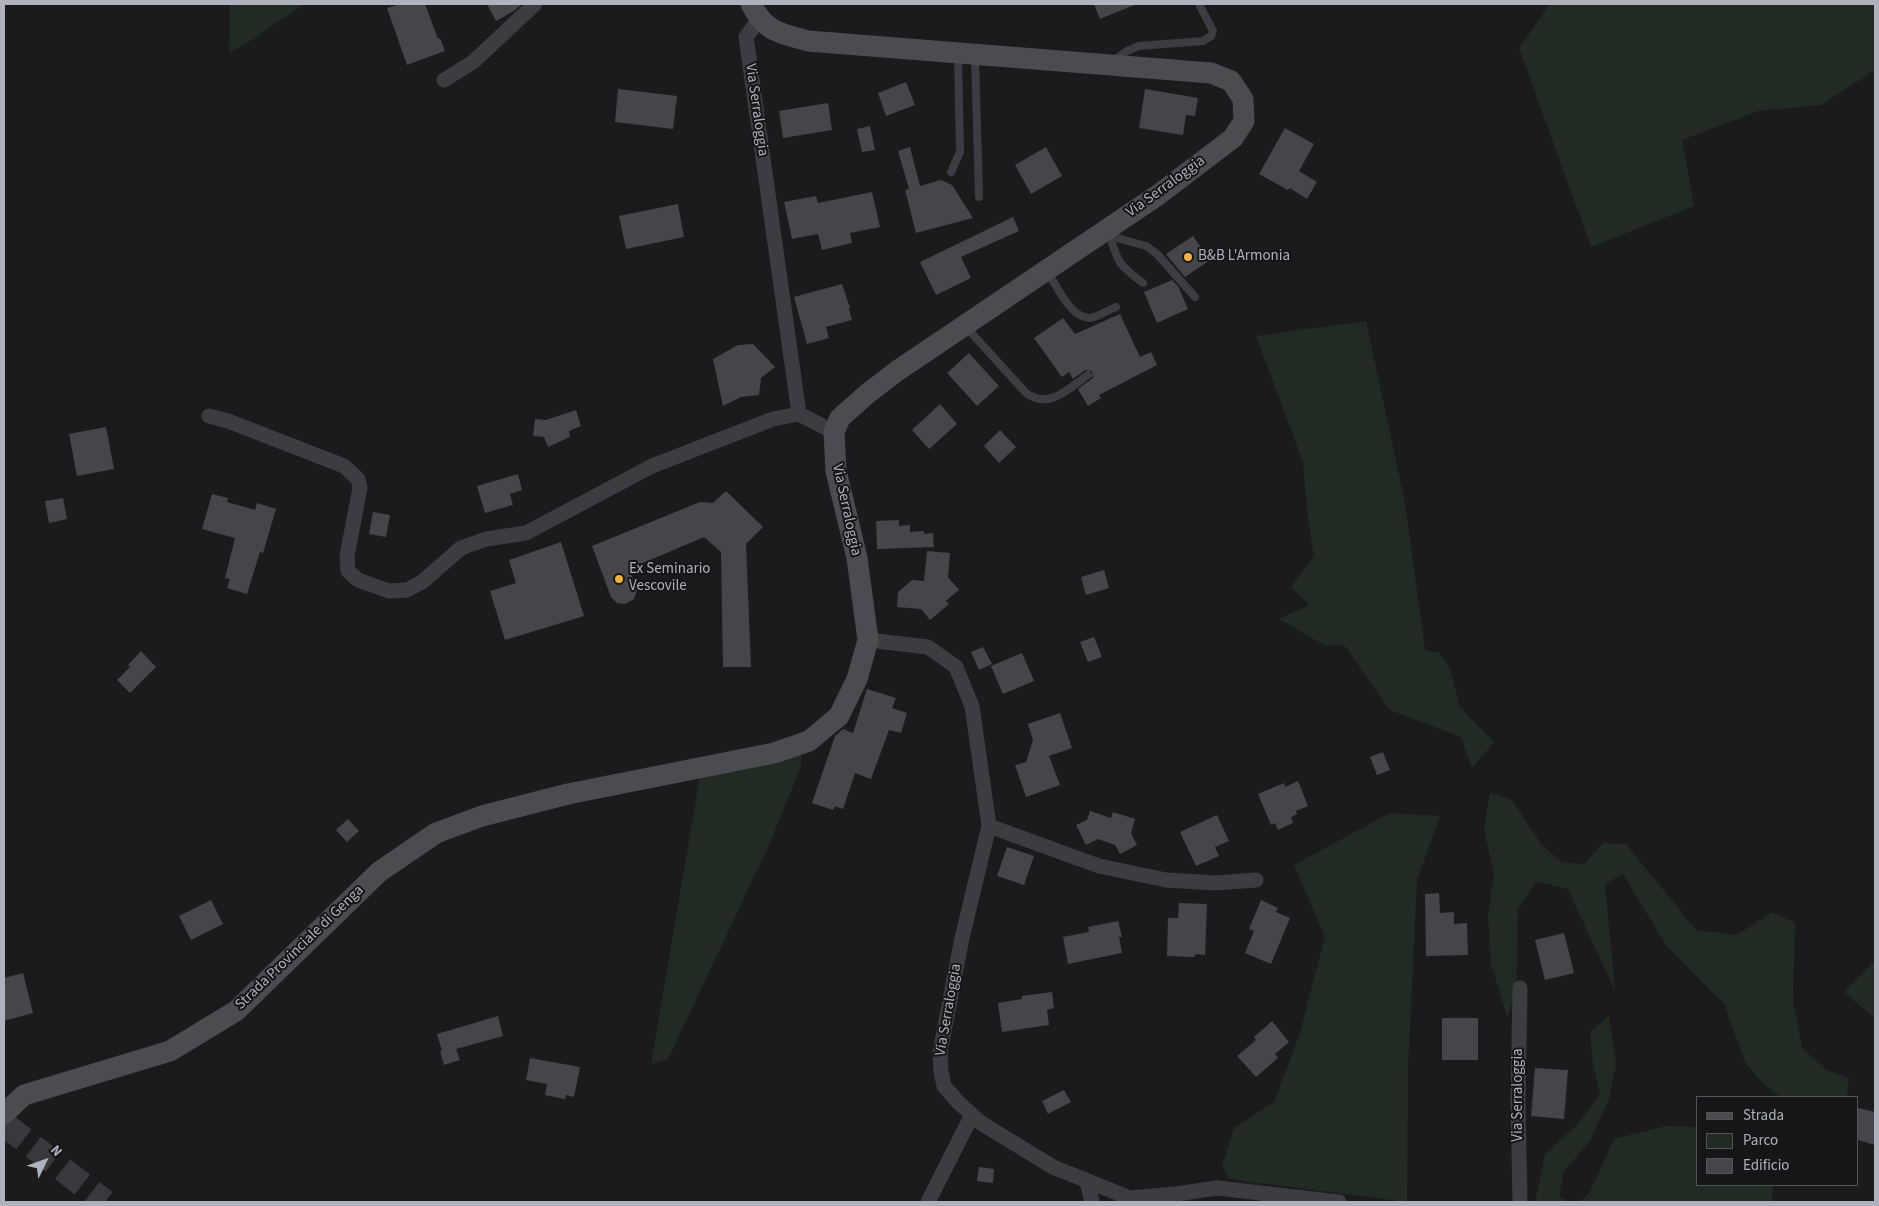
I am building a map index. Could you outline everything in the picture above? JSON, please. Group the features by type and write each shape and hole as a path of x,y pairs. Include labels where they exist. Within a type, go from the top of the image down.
{"main road":[{"name":"Via Serraloggia","path":"568,794 774,753 809,741 839,716 857,679 868,640 857,558 836,471 834,432 840,418 867,394 965,326 1047,270 1109,232 1233,138 1244,121 1243,98 1231,81 1211,73 808,41 776,32 755,11"},
{"name":"Strada Provinciale di Genga","path":"4,1114 24,1096 170,1051 236,1011 379,872 436,833 482,816 568,794"}],"street":[{"path":"444,80 473,62 535,4"},
{"name":"Via Serraloggia","path":"755,11 746,38 799,414"},
{"path":"209,416 228,421 344,466 358,479 360,488 347,556 348,571 358,580 389,591 407,590 422,582 461,548 486,539 526,533 652,466 773,419 799,414 834,432"},
{"name":"Via Serraloggia","path":"868,640 928,647 956,668 972,706 989,826 962,938 940,1052 944,1086 981,1123 1053,1167 1130,1198 1217,1188 1338,1202"},
{"path":"989,826 1099,866 1166,880 1215,883 1256,880"},
{"name":"Via Serraloggia","path":"1520,988 1518,1102 1520,1202"},
{"path":"928,1202 972,1115"},
{"path":"1087,1181 1092,1202"}],"lane":[{"path":"1108,65 1127,50 1139,46 1203,41 1211,36 1212,31 1199,4"},
{"path":"951,172 960,152 967,54"},
{"path":"967,54 979,197"},
{"path":"1109,232 1116,258 1122,267 1142,283"},
{"path":"1109,232 1146,246 1157,254 1195,297"},
{"path":"1047,270 1070,308 1077,315 1090,318 1116,307"},
{"path":"965,326 1034,400 1057,397 1088,375"}],"green space":[{"path":"228,4 304,4 229,53 230,6"},
{"path":"1550,4 1875,4 1875,70 1821,105 1758,111 1682,140 1694,206 1591,247 1519,48"},
{"path":"1366,321 1405,503 1425,650 1439,653 1450,668 1460,707 1494,742 1472,768 1461,737 1390,710 1345,646 1324,645 1279,619 1309,605 1291,587 1314,556 1308,518 1303,462 1256,336"},
{"path":"801,749 801,766 769,845 668,1059 651,1064 700,776"},
{"path":"1490,792 1512,800 1541,844 1562,862 1584,864 1603,843 1626,844 1696,930 1737,935 1772,912 1795,923 1793,1001 1802,1048 1828,1071 1849,1078 1847,1096 1780,1096 1767,1087 1746,1064 1724,1004 1666,945 1623,874 1605,884 1615,991 1568,889 1536,882 1518,909 1516,993 1507,1017 1491,963 1488,915 1494,875 1484,829"},
{"path":"1390,813 1440,816 1417,880 1408,1068 1407,1202 1229,1179 1222,1166 1234,1128 1274,1102 1299,1036 1325,937 1294,865"},
{"path":"1875,960 1875,1013 1873,1017 1844,992"},
{"path":"1609,1016 1616,1065 1609,1099 1591,1139 1564,1172 1559,1196 1568,1202 1535,1202 1545,1154 1576,1126 1600,1094 1593,1065 1590,1032"},
{"path":"1666,1126 1696,1127 1696,1186 1773,1186 1772,1202 1580,1202 1590,1192 1614,1139"}],"building":[{"path":"400,4 425,4 438,39 440,38 445,51 407,65 387,8"},
{"path":"487,4 522,4 496,21"},
{"path":"1094,4 1137,4 1100,19"},
{"path":"906,82 915,105 886,116 878,93"},
{"path":"618,89 677,96 673,129 615,122"},
{"path":"1145,89 1198,98 1195,116 1186,115 1183,135 1139,128"},
{"path":"828,103 832,130 783,138 779,111"},
{"path":"870,126 875,150 862,152 857,129"},
{"path":"1285,128 1314,144 1299,171 1317,182 1307,199 1290,188 1288,190 1259,174"},
{"path":"910,147 920,186 941,180 952,185 973,218 916,233 905,190 909,189 898,151"},
{"path":"1046,147 1062,176 1031,194 1015,165"},
{"path":"872,192 880,227 850,233 852,243 822,250 818,234 792,239 784,202 816,196 818,203"},
{"path":"678,204 684,237 626,249 619,216"},
{"path":"1013,217 1019,231 961,257 971,278 936,295 920,262"},
{"name":"B&B L'Armonia","path":"1193,236 1210,260 1185,277 1166,254"},
{"path":"1172,280 1178,286 1188,309 1157,323 1144,292"},
{"path":"842,284 852,320 826,327 829,338 807,344 794,297"},
{"path":"1120,314 1140,357 1151,352 1157,365 1099,395 1101,398 1088,406 1078,389 1093,378 1092,371 1085,370 1073,379 1069,372 1062,377 1034,338 1063,318 1075,334"},
{"path":"753,344 775,367 761,378 759,395 741,397 723,406 713,359 738,345"},
{"path":"969,353 999,386 977,406 947,373"},
{"path":"940,404 957,424 929,449 912,430"},
{"path":"576,410 581,426 569,431 570,437 548,447 544,437 533,436 535,419 546,420"},
{"path":"106,427 114,469 77,476 69,434"},
{"path":"1000,430 1016,447 999,463 984,446"},
{"path":"518,474 522,490 510,494 513,505 485,513 477,486"},
{"name":"Ex Seminario Vescovile","path":"726,491 763,527 746,544 751,667 723,667 721,552 704,537 629,569 637,590 634,599 625,604 617,603 611,597 592,546 700,502 713,503"},
{"path":"212,494 228,498 227,502 255,510 257,503 276,509 263,553 260,552 247,594 227,588 230,579 225,578 235,538 202,529"},
{"path":"63,498 67,519 49,523 45,501"},
{"path":"373,512 390,515 386,537 369,534"},
{"path":"899,520 899,526 910,525 910,532 924,531 924,534 933,533 934,547 877,549 876,521"},
{"path":"561,542 584,616 505,640 490,591 516,583 509,560"},
{"path":"927,551 950,553 948,577 959,590 946,601 949,604 930,620 921,609 897,607 898,592 912,580 924,581"},
{"path":"1104,570 1109,588 1086,595 1081,577"},
{"path":"1094,637 1102,657 1088,662 1080,642"},
{"path":"983,647 992,664 979,670 971,652"},
{"path":"141,651 156,667 130,693 117,680 130,667 128,665"},
{"path":"1022,653 1034,681 1003,694 991,666"},
{"path":"867,689 896,698 892,708 907,713 901,733 889,730 871,779 855,773 843,809 835,806 833,810 812,803 835,736 843,729 853,733"},
{"path":"1060,713 1072,748 1049,756 1060,785 1026,797 1015,765 1026,762 1033,740 1028,724"},
{"path":"1383,752 1390,770 1377,775 1370,757"},
{"path":"1298,781 1308,806 1296,811 1297,814 1291,817 1293,823 1278,830 1275,823 1271,825 1258,794 1284,783 1285,787"},
{"path":"1090,811 1111,818 1113,812 1135,819 1131,833 1137,845 1120,854 1115,845 1098,839 1086,845 1076,825 1087,820"},
{"path":"1217,815 1229,841 1215,847 1219,856 1196,866 1180,832"},
{"path":"348,819 359,831 347,842 336,830"},
{"path":"1007,847 1034,856 1024,885 997,876"},
{"path":"1439,893 1440,913 1454,912 1454,924 1467,923 1468,955 1426,956 1425,894"},
{"path":"211,900 223,924 191,940 179,916"},
{"path":"1261,900 1278,908 1276,912 1290,918 1271,964 1245,953 1254,931 1249,929"},
{"path":"1179,903 1207,904 1205,955 1195,954 1195,957 1167,956 1168,918 1178,918"},
{"path":"1118,921 1122,937 1119,937 1122,953 1068,964 1063,937 1089,932 1088,927"},
{"path":"1564,933 1574,973 1545,980 1535,940"},
{"path":"23,973 33,1013 4,1021 4,978"},
{"path":"1052,992 1054,1008 1047,1010 1049,1025 1002,1032 998,1003 1022,999 1022,996"},
{"path":"498,1016 503,1036 456,1049 460,1060 444,1065 437,1034"},
{"path":"1442,1018 1478,1018 1478,1060 1442,1060"},
{"path":"1272,1021 1289,1042 1275,1054 1278,1058 1256,1077 1237,1056 1256,1040 1254,1037"},
{"path":"530,1058 580,1067 574,1097 566,1095 565,1099 545,1095 547,1084 526,1080"},
{"path":"1535,1068 1568,1070 1564,1119 1531,1116"},
{"path":"1064,1090 1071,1102 1048,1114 1042,1101"},
{"path":"1859,1108 1875,1112 1875,1145 1859,1140"},
{"path":"979,1167 994,1169 993,1183 977,1181"}],"tunnel":[{"path":"4,1124 105,1202"}],"place":[{"name":"B&B L'Armonia","path":"1188,257"},
{"name":"Ex Seminario Vescovile","path":"619,579"}]}
